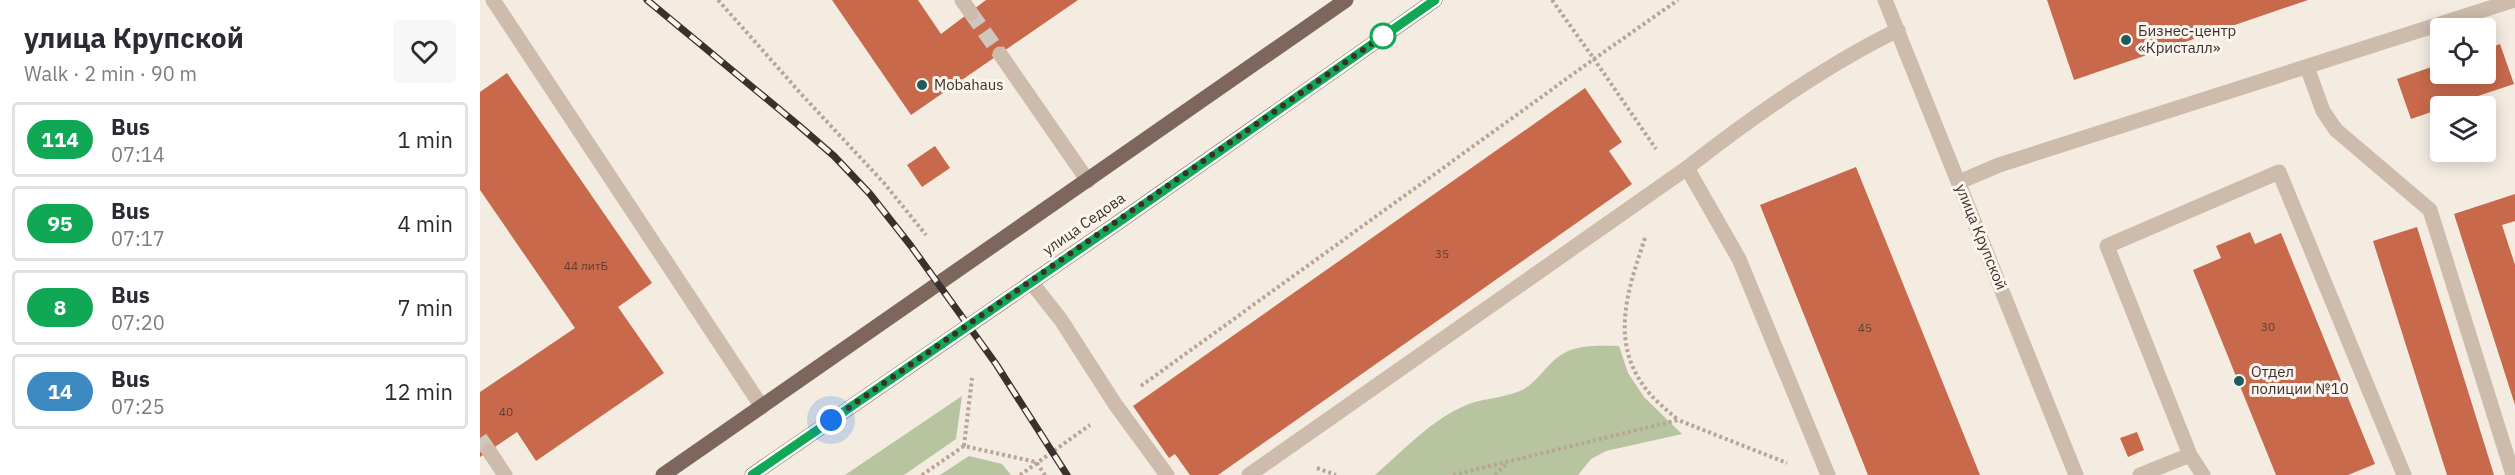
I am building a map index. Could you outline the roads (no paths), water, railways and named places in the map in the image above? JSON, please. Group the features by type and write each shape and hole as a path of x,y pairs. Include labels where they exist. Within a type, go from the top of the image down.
{"main road":[{"path":"663,475 1346,0"},
{"name":"улица Седова","path":"752,475 1435,0"}],"street":[{"path":"493,0 762,407"},
{"name":"улица Крупской","path":"1886,0 2076,475"},
{"path":"1959,182 1999,165 2515,0"},
{"path":"1249,475 1675,176 1725,138 1858,49 1898,30"},
{"path":"1000,54 1088,181"},
{"path":"2307,67 2324,111 2336,130 2430,210 2513,475"},
{"path":"2203,475 2190,455 2107,246 2278,172 2404,475"},
{"path":"1675,176 1739,259 1828,475"},
{"path":"1032,282 1061,320 1115,404 1167,475"},
{"path":"489,451 505,475"},
{"path":"2140,475 2190,455"}],"tunnel":[{"path":"971,13 1000,54"},
{"path":"480,438 489,451"}],"railway":[{"path":"647,0 834,156 870,194 911,246 996,364 1067,475"}],"place":[{"name":"Бизнес-центр «Кристалл»","path":"2126,40"},
{"name":"Mobahaus","path":"922,85"},
{"name":"Отдел полиции №10","path":"2239,381"}]}
